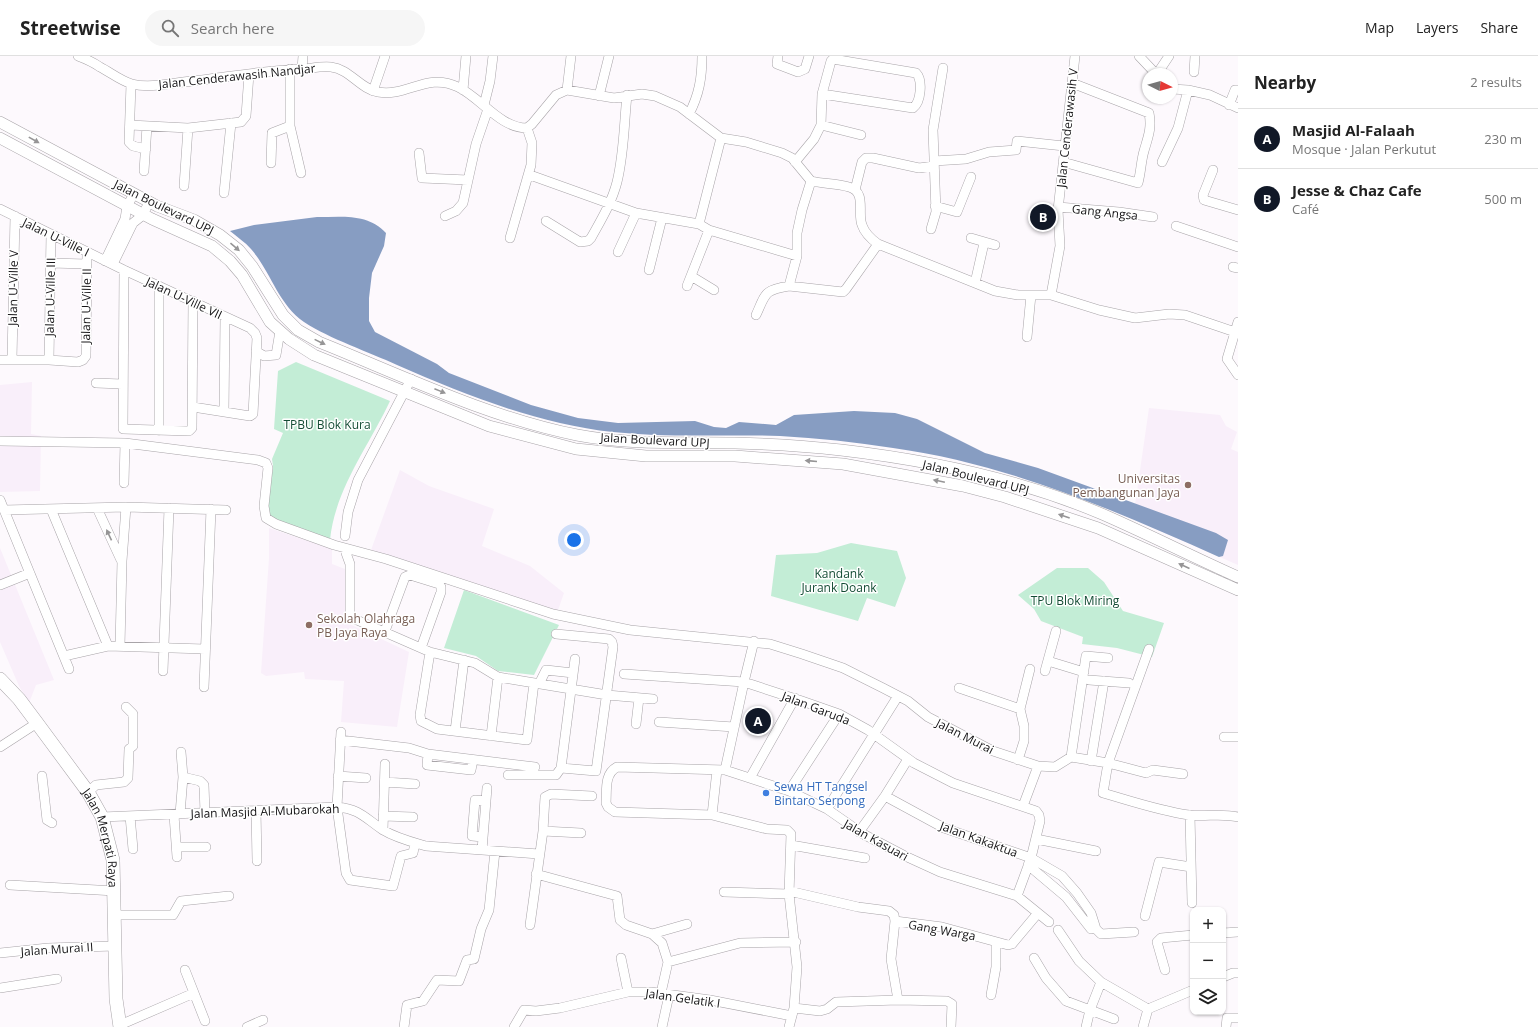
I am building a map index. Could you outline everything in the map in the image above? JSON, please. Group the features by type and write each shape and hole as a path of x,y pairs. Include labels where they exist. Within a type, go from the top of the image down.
{"main road":[{"name":"Jalan Merpati Raya","path":"0,679 19,699 37,723 88,792 102,817 113,860 115,890 114,915 116,999 120,1026"}],"street":[{"name":"Jalan Cenderawasih Nandjar","path":"78,56 131,84 145,86 290,69 328,67 339,68 373,91 392,93 420,84 442,81 463,90 515,126 527,128"},
{"path":"302,69 303,56"},
{"path":"373,91 385,56"},
{"path":"463,90 466,56"},
{"path":"445,216 460,207 486,107 493,56"},
{"path":"567,90 571,56"},
{"path":"599,96 609,56"},
{"path":"689,114 697,98 702,74 702,56"},
{"path":"778,56 777,64 798,72 806,68 809,56"},
{"name":"Jalan Cenderawasih V","path":"1051,295 1060,246 1058,207 1075,56"},
{"path":"1139,56 1150,68"},
{"path":"1160,68 1168,56"},
{"path":"1194,72 1195,56"},
{"path":"795,162 814,139 820,125 822,94 831,61 833,59 916,73 920,80 918,102 913,108 822,94"},
{"path":"931,229 935,218 933,130 943,68"},
{"path":"290,69 290,126 301,173"},
{"path":"130,125 188,128 241,122 246,116 248,74"},
{"path":"1063,162 1138,183 1144,151 1150,134 1151,124 1148,113 1072,83"},
{"path":"131,84 130,144 146,149"},
{"path":"1178,89 1210,95 1234,106 1235,90 1238,90"},
{"path":"510,238 530,175 532,149 527,128 556,95 567,90 614,98 642,94 655,96 680,107 721,138 768,148 782,153 795,162 811,181 849,187 855,190 860,196 861,223 863,229 869,237 878,244 995,291 1018,295 1051,295 1099,310 1135,318 1169,314 1185,315 1236,333"},
{"path":"1162,162 1178,128 1188,90"},
{"path":"546,221 584,242 591,238 610,203 617,183 622,160 627,95"},
{"name":"Jalan Boulevard UPJ","path":"0,122 149,202 194,220 220,235 239,250 252,266 283,315 298,330 319,342 494,412 535,426 578,435 623,441 786,445 843,450 901,459 962,471 1055,497 1101,514 1238,577"},
{"path":"224,193 231,124"},
{"path":"820,125 861,135"},
{"path":"144,170 147,126"},
{"path":"271,163 272,133 290,126"},
{"path":"184,186 188,128"},
{"name":"Jalan Boulevard UPJ","path":"0,138 142,215 212,246 230,261 242,275 270,322 289,339 314,355 406,391 489,426 576,449 646,456 735,456 843,464 963,486 1005,497 1098,528 1238,590"},
{"path":"699,224 721,138"},
{"path":"855,190 862,162 866,158 873,158 919,168 934,163 966,159 989,152 1016,150 1017,141 1064,146"},
{"path":"419,153 422,178 468,180"},
{"path":"1213,170 1203,195 1204,200 1238,210"},
{"path":"530,175 636,213 699,224 708,230 775,248 797,256"},
{"path":"935,206 957,212 971,176"},
{"path":"789,286 797,256 797,233 811,181"},
{"path":"109,262 129,221 127,206 134,194"},
{"path":"129,221 142,215 149,202"},
{"name":"Gang Angsa","path":"1058,207 1119,212 1153,217"},
{"name":"Jalan U-Ville I","path":"0,209 109,262"},
{"path":"618,252 636,213"},
{"name":"Jalan U-Ville V","path":"12,360 15,216"},
{"path":"649,270 662,218"},
{"path":"1176,226 1238,247"},
{"path":"687,286 708,230"},
{"name":"Jalan U-Ville III","path":"49,360 51,234"},
{"path":"971,238 995,245"},
{"path":"975,283 984,243"},
{"path":"756,315 765,294 772,289 789,286 843,292 878,244"},
{"name":"Jalan U-Ville II","path":"49,360 78,362 83,360 86,356 88,252"},
{"name":"Jalan U-Ville VII","path":"109,262 250,328 255,333 257,338 256,351"},
{"path":"50,263 87,264"},
{"path":"124,270 122,384 123,429 189,431 192,428 194,423 193,302"},
{"path":"691,276 714,290"},
{"path":"159,286 159,431"},
{"path":"1027,337 1031,295"},
{"path":"224,412 225,317"},
{"path":"1238,322 1236,333 1227,359 1238,376"},
{"path":"193,407 250,416 253,414 256,351 264,356 274,357 276,355 280,331"},
{"path":"0,360 49,360"},
{"path":"345,536 348,512 358,480 411,379"},
{"path":"96,383 122,384"},
{"path":"0,441 125,443 124,482"},
{"name":"Jalan Murai","path":"125,443 263,461 268,468 264,506 266,518 270,522 334,545 386,559 553,614 630,630 754,641 770,644 843,668 898,696 928,717 992,751 1038,766 1055,767 1071,757"},
{"path":"0,500 69,669"},
{"path":"4,510 126,507 226,510"},
{"path":"120,646 122,562 126,507"},
{"path":"96,508 122,562"},
{"path":"163,671 169,508"},
{"path":"51,509 108,646"},
{"path":"204,687 211,509"},
{"path":"346,553 350,564 350,617 426,650 475,663 498,677 607,695 653,699"},
{"path":"1220,582 1225,571"},
{"path":"0,585 30,573"},
{"path":"385,631 404,577 410,575 438,584 441,587 426,650 420,715 421,720 437,729 527,740 537,684 546,670 572,673"},
{"path":"1045,671 1056,631"},
{"path":"556,634 609,639 612,642 613,647 596,771 560,768"},
{"path":"754,641 734,727 721,770 712,815 767,829 787,830 792,834 789,893 796,942 797,967 793,1012 790,1027"},
{"path":"64,656 108,646 205,648"},
{"path":"1149,649 1108,763 1103,793 1153,808 1190,815 1230,815 1238,817"},
{"path":"1108,658 1086,656 1071,757 1108,763 1146,773 1153,770 1183,774"},
{"path":"508,775 556,775 560,768 574,659"},
{"path":"454,732 464,660"},
{"path":"1048,662 1084,672"},
{"path":"1018,760 1024,741 1024,726 1020,709 1030,669"},
{"name":"Jalan Garuda","path":"624,674 744,682 839,714 874,734 908,759 953,783 1036,811 1039,815 1040,821 1036,839"},
{"path":"491,736 498,677"},
{"path":"1089,680 1129,683"},
{"path":"1092,761 1104,681"},
{"path":"959,688 1020,709"},
{"path":"827,809 898,696"},
{"path":"636,724 639,698"},
{"path":"750,778 795,698"},
{"path":"88,792 96,785 124,782 128,778 129,749 133,746 133,715 126,706"},
{"path":"788,791 839,714"},
{"path":"659,722 734,727"},
{"path":"0,747 37,723"},
{"path":"415,843 413,853 401,856 393,886 350,880 346,873 337,807 340,736 409,748 428,754 535,767"},
{"path":"1224,737 1238,737"},
{"path":"177,858 177,815 183,777 181,752"},
{"path":"859,832 885,796 908,759"},
{"path":"383,830 385,764"},
{"path":"1023,806 1038,766"},
{"name":"Jalan Kasuari","path":"712,815 615,812 608,807 606,803 608,776 610,770 617,767 721,770 788,791 827,809 859,832 905,856 940,872 1017,896 1049,922"},
{"path":"42,776 47,820 52,823"},
{"path":"338,776 366,778"},
{"path":"183,777 200,781 204,785 205,813"},
{"path":"385,782 415,784"},
{"path":"482,850 483,837 472,836 475,800 486,801 487,788"},
{"path":"530,925 538,854 543,831 545,797 547,794 592,796"},
{"name":"Jalan Kakaktua","path":"885,796 944,828 1030,861"},
{"name":"Jalan Masjid Al-Mubarokah","path":"102,817 337,807 360,812 383,830 426,846 538,854"},
{"path":"256,810 257,861"},
{"path":"1190,815 1192,903"},
{"path":"130,816 133,849"},
{"path":"384,816 413,817"},
{"path":"543,831 580,833"},
{"path":"1017,896 1030,861 1036,839 1096,851"},
{"path":"791,845 865,858"},
{"path":"176,847 206,847"},
{"path":"404,1027 407,1005 423,1001 437,980 459,981 467,960 474,959 489,910 495,851"},
{"path":"1030,861 1066,897 1091,929"},
{"path":"1030,861 1062,876 1077,893 1091,913 1096,929 1101,934 1134,932"},
{"path":"1145,916 1159,862 1191,868"},
{"path":"536,874 617,896 620,920 626,925 652,934 662,943 668,962 662,1027"},
{"path":"10,884 115,890"},
{"name":"Gang Warga","path":"724,892 789,893 858,907 889,911 894,915 896,921 942,927 1008,945 1012,944 1038,913"},
{"path":"114,915 173,915 181,901 229,896"},
{"path":"896,921 891,959 898,1000"},
{"path":"652,934 687,924"},
{"path":"1058,930 1079,961 1101,982 1148,1009"},
{"path":"1226,933 1238,932"},
{"path":"1166,970 1157,942 1161,938 1190,935"},
{"path":"668,962 740,943 796,942"},
{"path":"991,994 996,966 996,942"},
{"name":"Jalan Murai II","path":"0,953 48,948 115,946"},
{"path":"621,958 628,992"},
{"path":"1034,958 1046,978 1066,1001 1114,1019"},
{"path":"185,970 205,1021"},
{"path":"1226,976 1238,973"},
{"path":"0,988 57,979"},
{"path":"1086,1027 1090,1010 1101,982"},
{"path":"1148,1009 1190,991"},
{"name":"Jalan Gelatik I","path":"514,1027 524,1010 536,1011 552,1009 628,992 665,994 793,1012 820,1011 836,1002 898,1000 950,1002 952,1004 951,1027"},
{"path":"120,1026 194,993"},
{"path":"1143,1027 1148,1009"},
{"path":"1226,1027 1227,1018 1238,1018"},
{"path":"247,1027 263,1020"}],"shaded area":[{"path":"32,382 31,434 41,436 40,491 0,492 0,385"},
{"name":"Universitas Pembangunan Jaya","path":"1149,408 1220,415 1226,426 1237,432 1231,449 1238,452 1238,565 1133,519"},
{"path":"400,470 429,486 494,509 482,546 530,566 564,593 557,613 371,550"},
{"name":"Sekolah Olahraga PB Jaya Raya","path":"269,528 332,549 332,564 345,569 345,622 409,652 397,727 341,722 344,681 305,679 304,672 266,676 261,673 269,558"},
{"path":"0,548 54,680 36,685 29,703 19,686 0,642"}],"green space":[{"name":"TPBU Blok Kura","path":"296,362 390,401 346,485 333,521 330,540 276,521 270,516 268,506 273,466 272,459 283,433 274,429 278,371"},
{"name":"Kandank Jurank Doank","path":"851,543 897,551 906,578 895,607 867,598 858,621 771,596 776,555 817,553"},
{"name":"TPU Blok Miring","path":"1057,568 1088,568 1104,582 1123,611 1164,623 1152,657 1117,648 1082,644 1083,637 1041,621 1034,609 1018,595"},
{"path":"464,590 559,625 534,675 498,671 476,656 444,648"}],"water":[{"path":"317,217 345,217 363,219 371,222 386,233 384,246 372,273 369,298 369,321 375,332 437,364 449,373 531,405 578,418 618,423 695,421 714,427 726,428 739,422 776,425 794,415 854,411 895,413 917,419 985,453 1038,468 1216,533 1228,540 1223,556 1219,557 1140,522 1060,491 978,465 936,455 865,444 780,436 654,435 613,432 585,428 530,415 503,407 449,387 337,340 304,322 295,315 281,297 251,249 230,231 254,225"}],"place":[{"name":"Jesse & Chaz Cafe","path":"1043,217"},
{"name":"Universitas Pembangunan Jaya","path":"1188,485"},
{"name":"Sekolah Olahraga PB Jaya Raya","path":"309,625"},
{"name":"Masjid Al-Falaah","path":"758,721"},
{"name":"Sewa HT Tangsel Bintaro Serpong","path":"766,793"}]}
